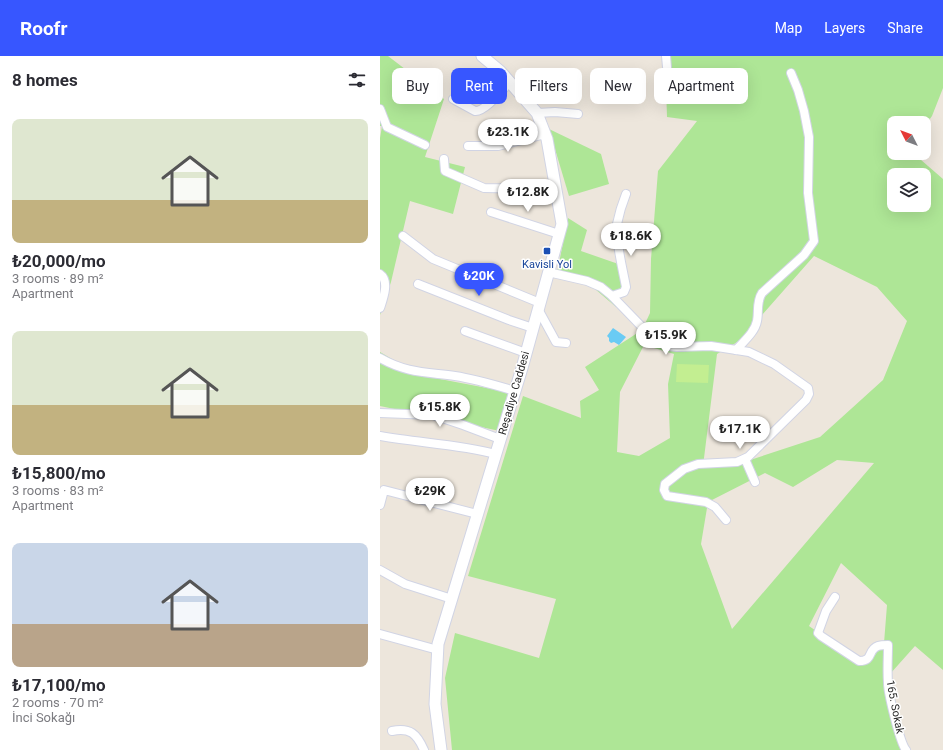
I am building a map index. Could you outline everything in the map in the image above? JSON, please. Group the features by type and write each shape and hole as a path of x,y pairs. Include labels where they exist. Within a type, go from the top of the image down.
{"street":[{"path":"666,56 667,67"},
{"name":"Reşadiye Caddesi","path":"441,750 435,704 438,650 515,391 562,224 547,139 537,113 487,57"},
{"path":"736,350 755,328 762,293 799,260 814,241 808,193 809,137 800,97 791,73"},
{"path":"507,85 510,82"},
{"path":"462,104 475,111 478,111 488,104"},
{"path":"380,109 387,127 426,145"},
{"path":"537,113 555,112 578,114"},
{"path":"468,146 498,146 545,134"},
{"path":"444,159 445,172 484,188 526,189 556,194"},
{"path":"612,296 624,292 626,287 619,251 617,226 626,194"},
{"path":"491,212 559,234"},
{"path":"403,236 434,258 539,306 556,342 566,343"},
{"path":"548,272 587,281 601,288 612,296 642,326 662,343 668,346 711,346 757,355 774,364 805,385 809,392 806,400 752,455 745,459 724,463 698,464 684,469 668,482 664,488 664,492 667,496 706,502 715,507 726,520"},
{"path":"380,274 384,277 385,283 380,308"},
{"path":"418,284 533,328"},
{"path":"464,331 526,353"},
{"path":"380,358 402,369 455,376 515,391"},
{"path":"380,413 433,415 500,440"},
{"path":"380,436 410,441 454,445 496,454"},
{"path":"745,459 754,482"},
{"path":"380,504 384,490 478,514"},
{"path":"380,570 406,584 452,599"},
{"name":"165. Sokak","path":"836,597 826,611 818,633 859,661 865,661 868,659 873,650 878,646 888,645 888,684 899,733 903,747 906,750"},
{"path":"380,634 438,650"},
{"path":"392,731 401,729 408,730 416,735 424,750"}],"green space":[{"path":"380,56 388,56 404,68 392,68 392,104 442,104 425,157 465,167 453,214 410,201 391,282 380,315 380,138 382,126 380,126"},
{"path":"665,56 943,56 943,88 931,117 931,116 887,116 887,160 921,160 930,168 887,168 887,212 931,212 931,169 943,179 943,670 915,646 890,674 904,744 911,750 452,750 445,678 455,633 539,658 556,599 468,576 523,396 581,418 580,401 599,390 585,367 642,330 650,313 651,259 658,171 697,121 667,117 667,104 748,104 748,68 665,68","holes":["814,256 877,287 907,321 883,380 820,437 747,461 703,466 717,354 739,341","644,345 674,354 668,384 670,438 639,456 617,452 620,392","837,460 874,463 732,629 701,544 708,502 765,473 793,487","841,563 887,605 884,643 865,665 809,626"]},
{"path":"549,129 601,154 609,184 569,196"},
{"path":"568,218 587,230 581,251 627,267 616,307 595,289 557,273"},
{"path":"380,352 419,375 508,392 500,431 380,406"},
{"path":"677,364 709,365 708,383 676,382"}],"water":[{"path":"613,328 626,337 619,345 614,342 611,343 607,336"}],"place":[{"name":"Kavisli Yol","path":"547,251"}]}
